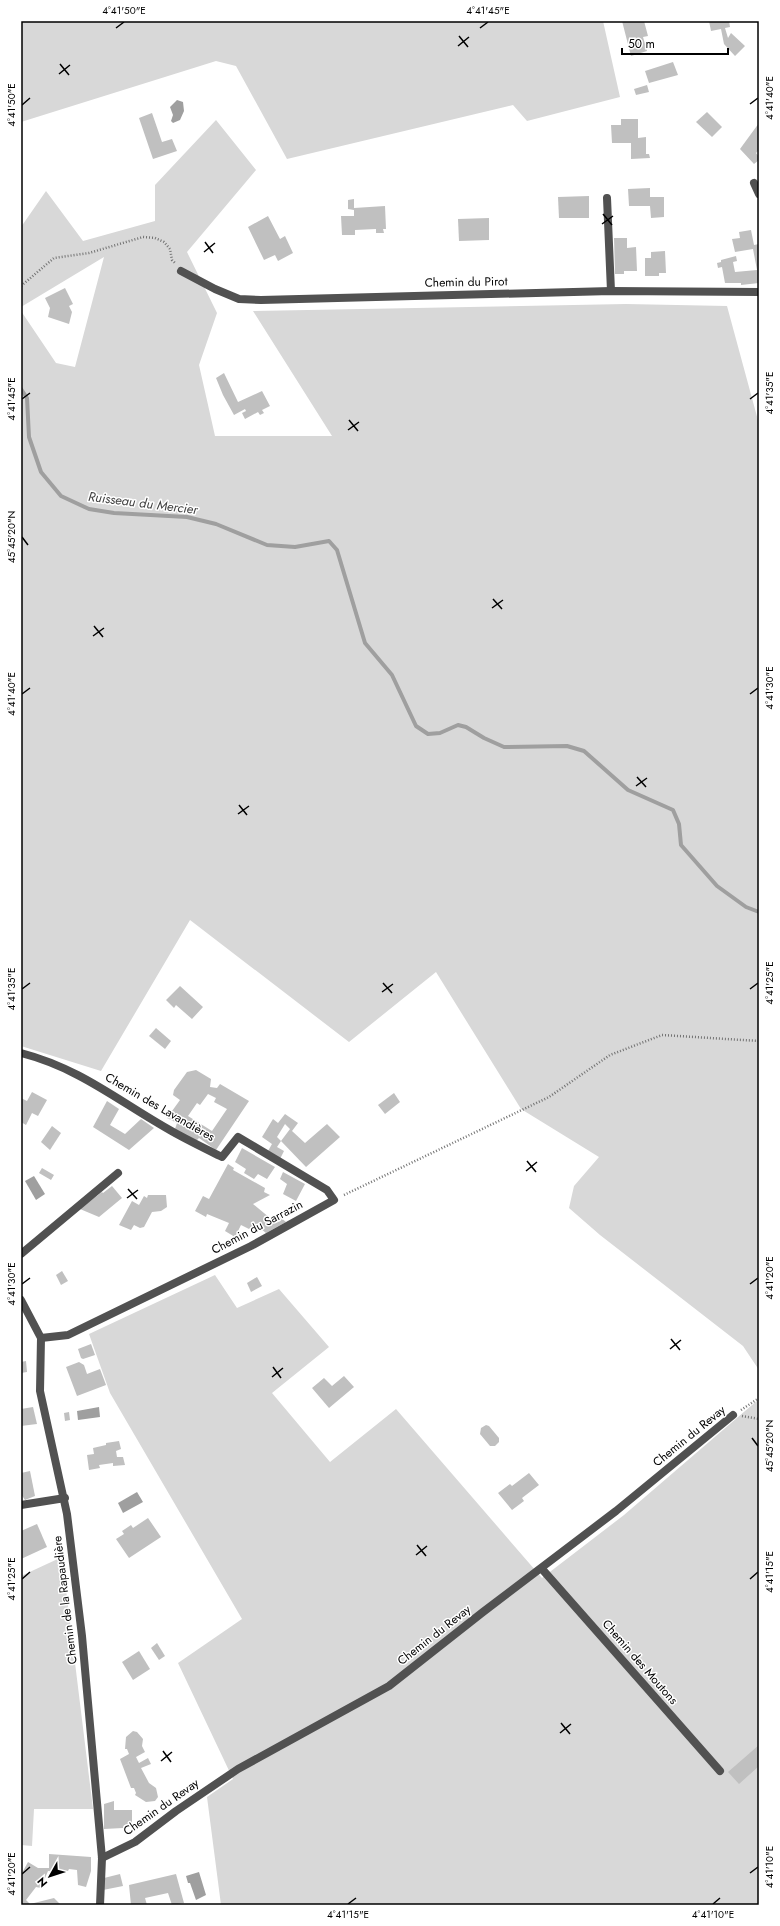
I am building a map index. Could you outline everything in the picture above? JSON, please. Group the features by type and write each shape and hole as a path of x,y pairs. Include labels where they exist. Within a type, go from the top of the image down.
{"street":[{"path":"754,183 759,194"},
{"path":"607,198 611,291"},
{"name":"Chemin du Pirot","path":"181,270 215,289 239,299 261,300 611,291 759,292"},
{"name":"Chemin des Lavandières","path":"21,1053 46,1059 94,1082 167,1128 222,1157 238,1137 327,1190 334,1200"},
{"path":"21,1254 118,1173"},
{"name":"Chemin du Sarrazin","path":"41,1338 68,1335 251,1246 334,1200"},
{"name":"Chemin de la Rapaudière","path":"21,1300 41,1338 40,1391 65,1498 82,1636 102,1858 100,1905"},
{"name":"Chemin du Revay","path":"102,1858 135,1842 176,1811 238,1769 389,1686 483,1612 616,1512 734,1415"},
{"path":"21,1505 65,1498"},
{"name":"Chemin des Moutons","path":"542,1569 720,1771"}],"path":[{"path":"21,286 54,258 89,253 143,237 155,238 164,242 170,249 172,260 181,270"},
{"path":"334,1200 549,1097 610,1055 662,1035 759,1041"},
{"name":"Chemin du Revay","path":"734,1415 759,1398"},
{"path":"734,1415 759,1419"}],"shaded area":[{"path":"21,21 603,21 620,97 527,121 513,105 287,159 236,66 216,61 21,122"},
{"path":"177,100 183,102 184,111 180,120 173,123 171,121 173,115 170,107"},
{"path":"216,120 256,170 187,252 217,313 199,365 215,436 332,436 253,311 626,304 727,306 759,424 759,1370 743,1346 600,1235 569,1208 574,1186 599,1157 521,1109 436,972 349,1042 190,920 101,1071 21,1046 21,311 56,363 75,367 104,257 21,307 21,227 46,191 83,241 155,221 155,185"},
{"path":"34,1176 45,1194 36,1200 25,1181"},
{"path":"215,1275 237,1308 279,1289 329,1347 272,1393 330,1462 396,1409 542,1578 624,1515 759,1399 759,1905 221,1905 207,1797 233,1779 178,1663 242,1619 110,1393 89,1334"},
{"path":"99,1407 100,1417 78,1420 77,1411"},
{"path":"137,1492 143,1502 123,1513 118,1503"},
{"path":"62,1557 93,1809 34,1809 32,1846 21,1845 21,1576"},
{"path":"199,1872 206,1895 196,1900 186,1876"}],"building":[{"path":"622,21 644,21 648,36 643,37 647,51 631,56"},
{"path":"709,21 729,21 730,27 725,28 728,38 731,33 745,46 735,56 724,44 721,29 711,31"},
{"path":"673,62 678,75 649,83 645,71"},
{"path":"647,85 649,92 636,95 634,89"},
{"path":"707,112 722,127 712,137 696,122"},
{"path":"152,113 162,142 172,139 177,151 153,159 139,118"},
{"path":"621,119 638,119 638,138 646,137 646,154 649,154 650,158 631,159 631,143 612,143 611,125 621,125"},
{"path":"759,123 759,150 756,153 759,160 754,164 740,149"},
{"path":"650,188 650,197 664,197 664,217 651,218 650,206 629,206 628,189"},
{"path":"589,196 589,218 559,218 558,197"},
{"path":"354,199 354,208 385,206 386,229 383,229 384,233 376,233 376,229 355,230 355,235 342,235 341,216 354,216 354,210 348,209 348,200"},
{"path":"268,216 280,239 285,236 293,253 278,261 275,255 264,260 248,227"},
{"path":"489,218 489,240 459,241 458,219"},
{"path":"751,230 754,245 759,244 759,283 741,285 741,283 725,283 722,267 718,268 717,263 721,262 721,260 736,256 737,261 733,262 735,272 757,270 753,249 735,252 732,239 740,238 739,232"},
{"path":"614,238 627,238 627,248 636,247 637,271 624,271 624,274 615,274"},
{"path":"665,251 666,273 659,273 659,276 645,276 645,258 651,258 651,252"},
{"path":"65,288 73,304 69,306 72,312 69,324 48,317 50,308 45,298"},
{"path":"224,373 238,402 262,391 270,406 262,410 264,413 260,415 258,412 245,419 242,413 246,411 245,409 234,415 216,378"},
{"path":"180,986 203,1007 192,1019 176,1005 174,1008 166,1000"},
{"path":"156,1028 171,1041 165,1049 149,1036"},
{"path":"196,1070 211,1079 210,1087 217,1088 220,1084 249,1101 216,1150 199,1138 196,1141 175,1129 177,1123 167,1118 180,1100 173,1095 174,1090 187,1072","holes":["208,1094 216,1098 214,1102 227,1109 212,1131 188,1116 197,1103 200,1105"]},
{"path":"32,1092 47,1100 38,1116 32,1113 26,1125 21,1122 21,1098 27,1101"},
{"path":"394,1093 400,1102 385,1114 378,1105"},
{"path":"107,1101 119,1109 110,1125 125,1134 141,1119 154,1128 129,1150 93,1127"},
{"path":"285,1114 298,1123 292,1131 305,1143 327,1124 340,1137 306,1167 281,1141 277,1147 284,1151 280,1159 268,1151 272,1144 262,1137 273,1119 278,1123","holes":["285,1124 290,1129 281,1141 277,1137"]},
{"path":"52,1126 61,1133 50,1150 41,1142"},
{"path":"242,1148 275,1167 267,1179 258,1174 254,1179 244,1173 246,1169 235,1162"},
{"path":"228,1164 234,1168 233,1170 265,1188 264,1192 270,1195 253,1204 270,1218 273,1215 277,1219 280,1217 286,1222 266,1233 255,1224 249,1229 241,1225 235,1237 225,1231 229,1223 207,1214 206,1217 195,1211 203,1196 209,1199"},
{"path":"42,1168 54,1175 51,1180 39,1173"},
{"path":"283,1172 305,1184 296,1201 283,1194 287,1184 280,1179"},
{"path":"112,1186 122,1198 99,1217 80,1209 102,1192 103,1193"},
{"path":"148,1195 166,1195 167,1207 161,1211 152,1212 144,1227 140,1228 134,1225 131,1230 119,1225 132,1201 139,1205 144,1196 147,1198"},
{"path":"62,1271 68,1281 61,1285 56,1275"},
{"path":"257,1277 262,1286 251,1292 247,1283"},
{"path":"91,1344 95,1355 83,1359 81,1358 78,1349"},
{"path":"26,1361 27,1372 21,1373 21,1362"},
{"path":"79,1362 84,1365 87,1374 100,1369 106,1385 77,1396 66,1367"},
{"path":"344,1376 354,1387 329,1408 312,1388 324,1378 332,1386"},
{"path":"33,1407 37,1424 21,1426 21,1409"},
{"path":"69,1412 70,1420 65,1421 64,1413"},
{"path":"486,1425 489,1426 499,1438 499,1442 495,1446 490,1446 480,1434 481,1428"},
{"path":"119,1441 121,1449 116,1451 117,1457 123,1457 125,1465 113,1466 113,1463 99,1465 100,1468 89,1470 87,1455 94,1454 93,1448 106,1445 106,1443"},
{"path":"30,1471 35,1496 25,1500 21,1494 21,1473"},
{"path":"529,1473 539,1485 522,1498 524,1501 512,1510 498,1493 510,1484 512,1486"},
{"path":"148,1518 161,1537 129,1558 116,1539 124,1534 122,1531 131,1525 133,1528"},
{"path":"37,1524 47,1547 21,1559 21,1531"},
{"path":"157,1643 165,1656 159,1660 151,1648"},
{"path":"139,1651 150,1669 133,1680 122,1662"},
{"path":"133,1731 137,1732 143,1739 142,1746 145,1752 136,1757 139,1763 148,1758 151,1764 141,1768 149,1783 156,1788 158,1797 155,1801 146,1802 135,1795 136,1793 134,1788 131,1788 120,1759 129,1754 127,1749 125,1749 126,1737"},
{"path":"759,1745 759,1766 739,1784 728,1772"},
{"path":"114,1801 114,1810 132,1810 132,1825 124,1825 123,1828 104,1829 104,1804"},
{"path":"49,1854 91,1857 91,1871 86,1887 78,1885 77,1870 69,1869 67,1873 48,1871 41,1888 36,1887 26,1900 30,1904 54,1898 61,1905 21,1905 21,1875 28,1862 38,1868 49,1868"},
{"path":"120,1874 123,1886 103,1890 104,1878"},
{"path":"176,1874 184,1903 172,1905 168,1893 145,1898 147,1905 131,1905 129,1885"}],"waterway":[{"name":"Ruisseau du Mercier","path":"21,389 27,398 29,437 41,472 61,496 89,509 114,513 187,517 216,524 267,545 295,547 329,541 337,550 365,643 392,675 416,726 428,734 440,733 458,725 466,727 484,738 504,747 567,746 584,751 628,790 673,810 679,824 681,845 717,886 746,907 759,912"}]}
